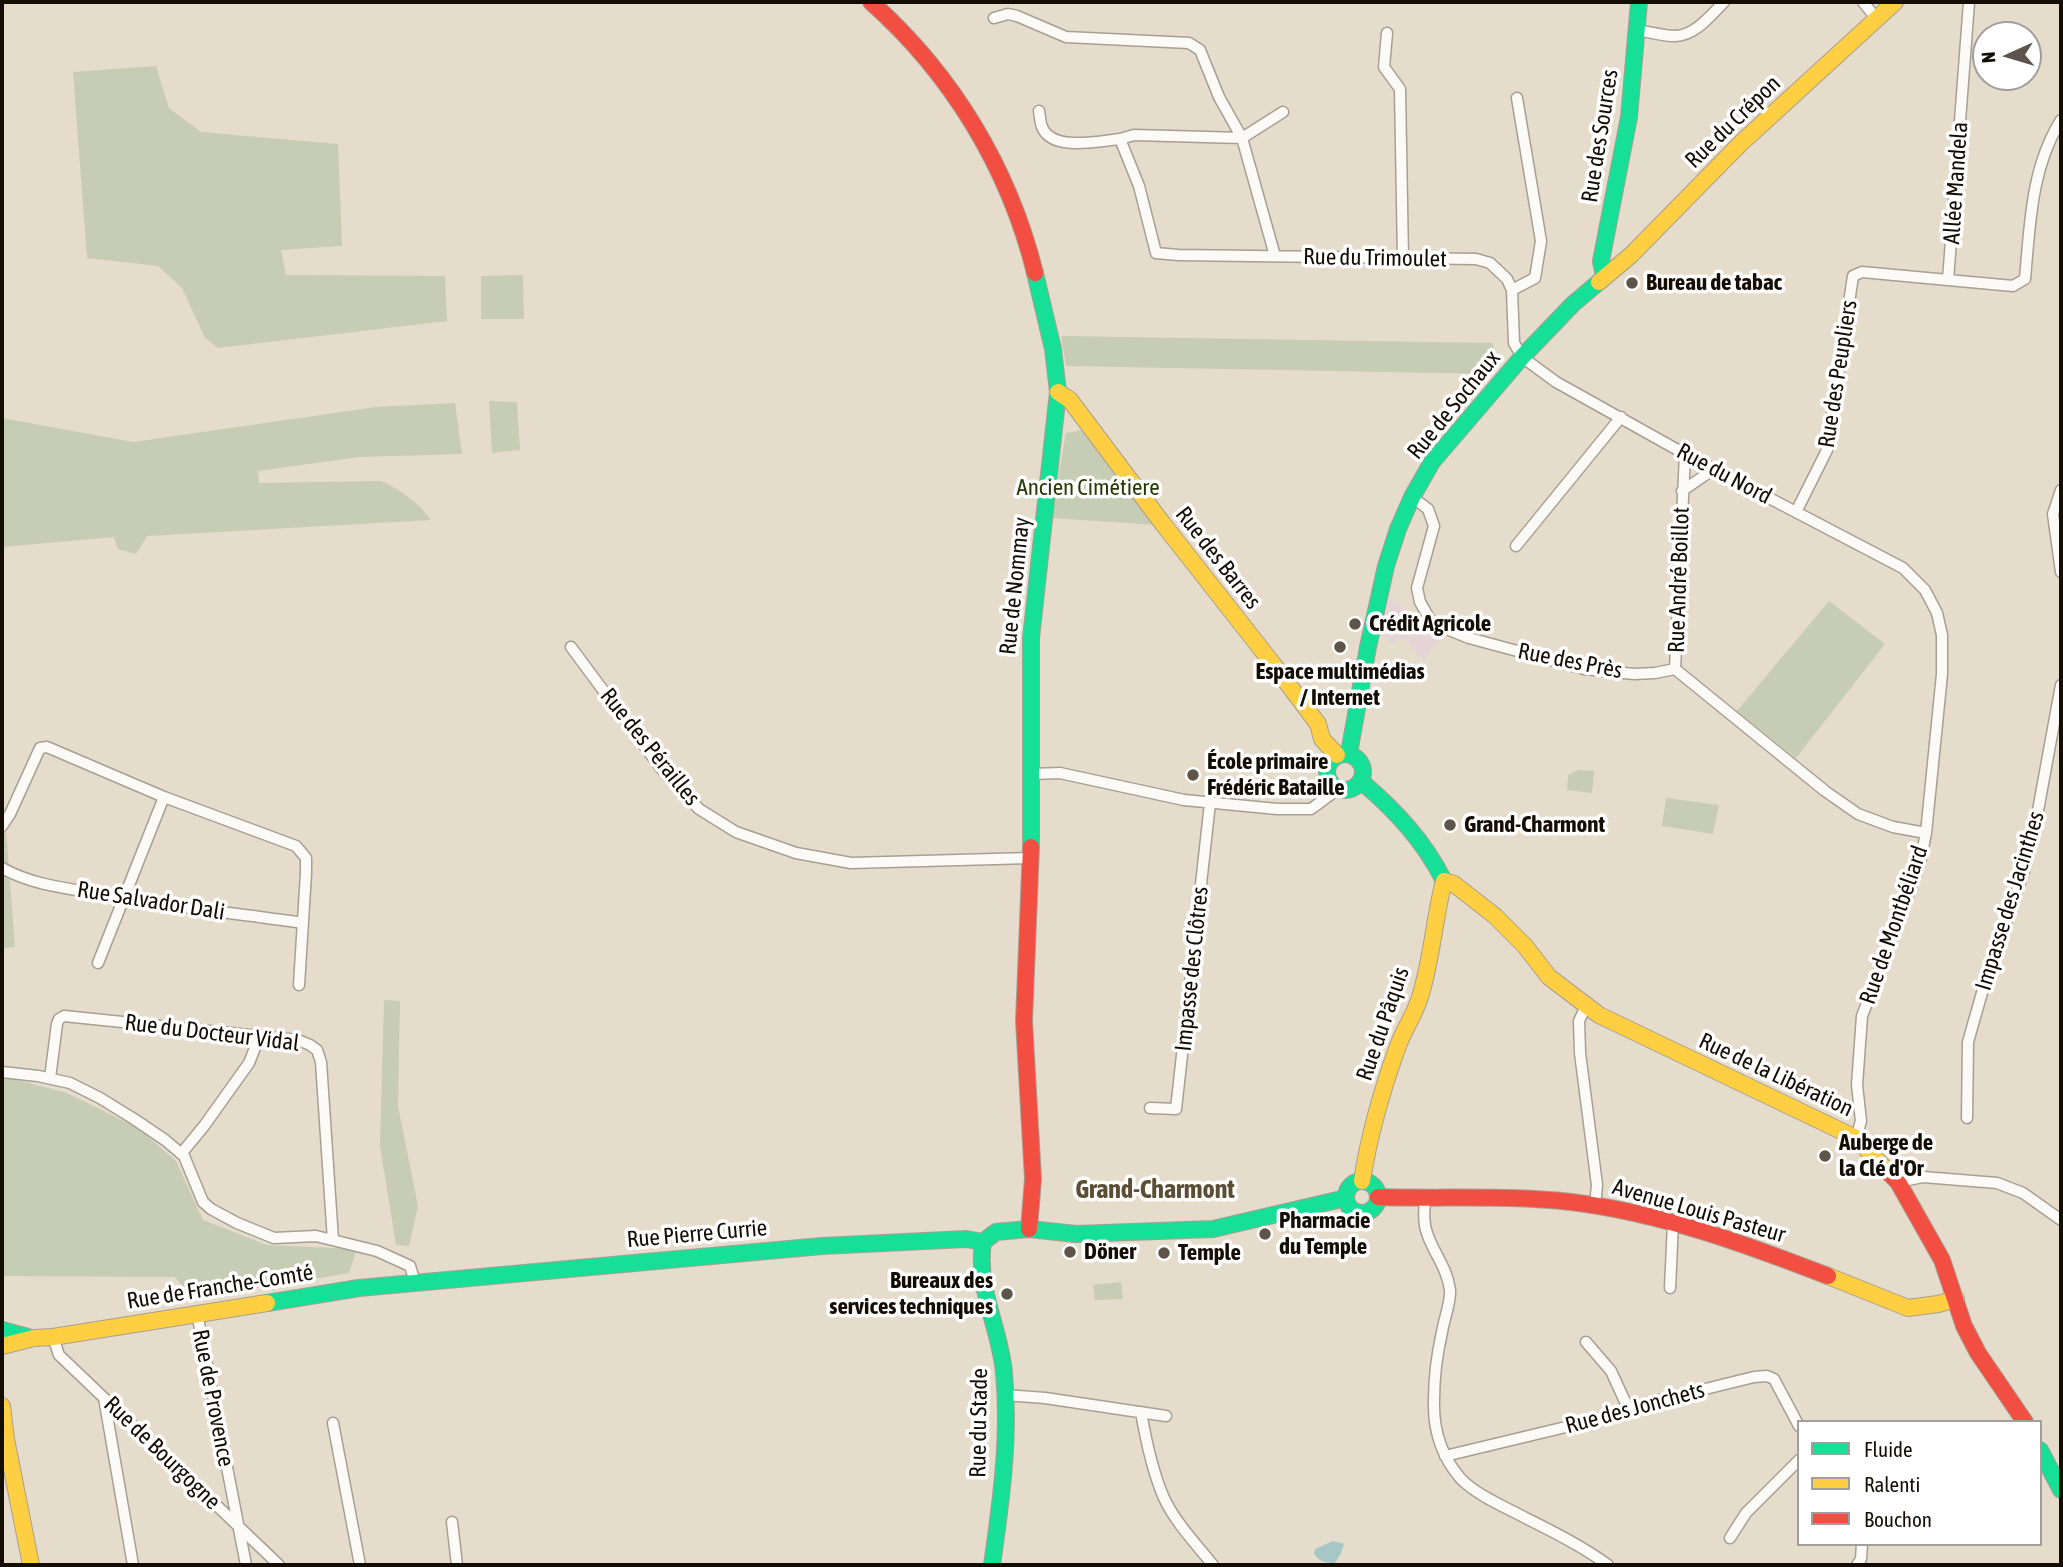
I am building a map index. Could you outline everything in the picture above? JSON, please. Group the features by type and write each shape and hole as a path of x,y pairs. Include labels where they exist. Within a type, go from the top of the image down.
{"street":[{"name":"Rue de Nommay","path":"871,2 888,17 947,84 995,162 1029,250 1053,349 1058,392 1031,638 1030,902 1024,1021 1032,1152 1028,1229"},
{"name":"Rue des Sources","path":"1604,277 1601,261 1629,117 1639,2"},
{"path":"1636,30 1684,35 1694,31 1724,2"},
{"path":"1863,2 1876,18"},
{"name":"Rue du Crépon","path":"1604,277 1631,255 1740,144 1895,2"},
{"name":"Allée Mandela","path":"1948,280 1969,2"},
{"path":"993,18 1007,14 1017,16 1066,37 1189,43 1200,50 1219,97 1242,138 1275,256"},
{"path":"1387,33 1384,67 1400,89 1403,258"},
{"path":"1517,99 1541,241 1535,278 1512,290 1514,343 1522,357"},
{"path":"1039,111 1043,130 1062,143 1120,139 1134,135 1242,138 1283,112"},
{"name":"Rue des Peupliers","path":"1796,512 1828,450 1853,276 1862,272 2013,286 2025,279 2033,194 2040,166 2061,120"},
{"name":"Rue du Trimoulet","path":"1120,139 1139,186 1156,253 1476,259 1490,263 1507,279 1512,290"},
{"name":"Rue de Sochaux","path":"1343,754 1386,566 1412,497 1432,462 1522,357 1573,304 1604,277"},
{"name":"Rue du Nord","path":"1522,357 1556,382 1685,454 1903,568 1925,590"},
{"name":"Rue des Barres","path":"1058,392 1070,400 1273,664 1318,724 1322,739 1343,754"},
{"path":"1516,546 1621,417"},
{"name":"Rue André Boillot","path":"1675,669 1685,454"},
{"name":"Rue André Boillot","path":"1682,491 1714,470"},
{"path":"2061,490 2053,514 2061,572"},
{"name":"Rue des Près","path":"1412,497 1428,509 1434,526 1417,588 1420,602 1432,623 1469,638 1584,669 1634,674 1675,669"},
{"name":"Rue de Montbéliard","path":"1856,1138 1861,1121 1857,1085 1862,1016 1916,872 1926,833 1942,674 1942,635 1937,613 1925,590"},
{"name":"Rue des Pérailles","path":"571,647 660,767 699,809 736,832 796,853 851,863 1030,858"},
{"path":"1675,669 1825,791 1858,814 1893,827 1926,833"},
{"name":"Impasse des Jacinthes","path":"1967,1118 1968,1042 1985,982 2025,868 2061,685"},
{"path":"2,827 40,748 47,747 164,797 296,846 306,858 299,985"},
{"path":"1343,754 1361,761 1364,770 1362,782 1353,789 1342,791 1335,788 1327,775 1329,763 1343,754"},
{"path":"1032,774 1060,773 1184,800 1277,809 1311,809 1335,788"},
{"path":"1362,782 1396,811 1421,841 1433,857 1444,881"},
{"path":"98,963 164,797"},
{"name":"Impasse des Clôtres","path":"1150,1108 1176,1109 1210,803"},
{"name":"Rue Salvador Dali","path":"2,868 16,876 39,883 123,899 303,923"},
{"name":"Rue de la Libération","path":"1444,881 1454,884 1495,916 1525,946 1549,977 1586,1006 1616,1024 1856,1138 1898,1182 1942,1260 1964,1326 1978,1353 2024,1420"},
{"name":"Rue du Pâquis","path":"1362,1181 1368,1141 1382,1094 1399,1043 1420,999 1444,881"},
{"path":"1586,1006 1579,1021 1597,1185 1595,1206"},
{"name":"Rue du Docteur Vidal","path":"50,1078 57,1024 59,1018 64,1016 260,1035 298,1040 310,1045 317,1050 321,1062 333,1240"},
{"path":"181,1154 249,1063 260,1035"},
{"path":"2,1072 70,1083 134,1119 181,1154 203,1202 220,1215 274,1238 316,1236 377,1251 410,1266 415,1282"},
{"path":"1898,1182 1923,1177 1997,1183 2023,1193 2061,1220"},
{"path":"1362,1181 1370,1183 1376,1189 1378,1197 1375,1206 1368,1212 1358,1212 1350,1207 1346,1198 1348,1189 1354,1183 1362,1181"},
{"name":"Avenue Louis Pasteur","path":"1378,1197 1501,1198 1570,1202 1642,1214 1736,1240 1908,1308 1956,1299"},
{"path":"983,1242 996,1232 1028,1229 1076,1234 1213,1229 1346,1198"},
{"path":"1425,1199 1424,1222 1428,1236 1443,1264 1450,1292 1441,1336 1434,1396 1438,1442 1462,1480 1472,1488 1608,1565"},
{"path":"1670,1287 1673,1223"},
{"name":"Rue Pierre Currie","path":"415,1282 822,1246 965,1239 983,1242"},
{"name":"Rue du Stade","path":"983,1242 980,1255 983,1281 1003,1360 1005,1395 1005,1452 992,1565"},
{"name":"Rue de Franche-Comté","path":"2,1346 34,1338 359,1287 415,1282"},
{"name":"Rue de Provence","path":"197,1313 246,1565"},
{"path":"2,1329 2,1346"},
{"name":"Rue de Franche-Comté","path":"2,1329 15,1335 34,1338"},
{"name":"Rue de Bourgogne","path":"53,1337 59,1355 279,1565"},
{"path":"1586,1342 1611,1371 1628,1408"},
{"name":"Rue des Jonchets","path":"1445,1456 1620,1414 1628,1408 1755,1377 1767,1376 1774,1379 1797,1422"},
{"path":"1005,1395 1045,1398 1166,1416"},
{"path":"104,1398 133,1565"},
{"path":"2,1406 4,1434 31,1565"},
{"path":"1141,1412 1145,1439 1165,1499 1190,1537 1213,1565"},
{"path":"333,1423 360,1565"},
{"path":"2042,1454 2061,1490"},
{"path":"1730,1538 1746,1513 1797,1462"},
{"path":"452,1522 457,1565"},
{"path":"1857,1565 1861,1559 1862,1546"}],"shaded area":[{"path":"1390,597 1440,638 1424,660 1403,638 1392,643 1381,634"}],"green space":[{"path":"156,66 169,108 201,132 338,144 342,246 281,250 286,275 445,276 447,321 218,348 205,338 182,288 158,266 87,258 73,72"},
{"path":"523,275 524,319 481,319 481,276"},
{"path":"1061,336 1493,343 1496,370 1493,374 1066,366"},
{"path":"489,401 517,402 520,450 492,453"},
{"path":"455,403 462,454 359,457 258,471 259,483 381,481 409,497 431,520 147,536 136,554 118,549 114,537 2,547 2,418 133,442 376,407"},
{"name":"Ancien Cimétiere","path":"1083,430 1157,525 1051,518 1066,433"},
{"path":"1829,601 1885,644 1796,758 1737,711"},
{"path":"1578,770 1594,771 1592,793 1567,790 1568,775"},
{"path":"2,793 15,947 2,948"},
{"path":"1666,798 1719,805 1713,834 1662,826"},
{"path":"384,1000 400,1001 398,1106 418,1206 409,1246 396,1245 380,1146"},
{"path":"2,1076 67,1093 138,1128 176,1161 203,1220 267,1245 357,1249 349,1273 192,1299 175,1277 2,1276"},
{"path":"1121,1282 1123,1299 1095,1300 1093,1285"}],"water":[{"path":"1333,1541 1344,1544 1335,1563 1317,1558 1315,1549"}],"traffic: fast":[{"path":"1604,277 1601,261 1629,117 1639,2"},
{"path":"1031,847 1031,638 1058,392 1053,349 1035,273"},
{"path":"1349,753 1386,566 1412,497 1432,462 1522,357 1573,304 1599,282"},
{"path":"1345,754 1358,759 1363,772 1358,785 1345,790 1332,785 1327,772 1332,759 1345,754"},
{"path":"1362,782 1408,827 1428,853 1444,881"},
{"path":"1362,1181 1373,1186 1378,1197 1373,1208 1362,1213 1351,1208 1346,1197 1351,1186 1362,1181"},
{"path":"983,1242 996,1232 1029,1229 1076,1234 1213,1229 1346,1198"},
{"path":"267,1303 359,1288 822,1246 966,1239 983,1242"},
{"path":"983,1242 983,1276 1002,1356 1006,1397 1004,1469 992,1565"},
{"path":"2,1330 28,1337"},
{"path":"2042,1454 2061,1490"}],"traffic: slow":[{"path":"1599,282 1631,255 1740,144 1895,2"},
{"path":"1058,392 1070,400 1273,664 1318,724 1322,739 1337,755"},
{"path":"1444,881 1454,884 1495,916 1525,946 1549,977 1599,1015 1856,1138 1888,1172"},
{"path":"1362,1181 1372,1130 1387,1079 1424,983 1444,881"},
{"path":"1828,1276 1908,1308 1956,1299"},
{"path":"2,1346 34,1338 267,1303"},
{"path":"2,1406 31,1565"}],"traffic: jam":[{"path":"871,2 927,60 974,125 1010,196 1035,273"},
{"path":"1029,1229 1033,1179 1024,1021 1031,847"},
{"path":"1888,1172 1898,1182 1942,1260 1964,1326 1978,1353 2024,1420"},
{"path":"1378,1197 1523,1199 1604,1207 1702,1231 1828,1276"}],"place":[{"name":"Bureau de tabac","path":"1632,283"},
{"name":"Crédit Agricole","path":"1355,624"},
{"name":"Espace multimédias / Internet","path":"1340,647"},
{"name":"École primaire Frédéric Bataille","path":"1193,775"},
{"name":"Grand-Charmont","path":"1450,825"},
{"name":"Auberge de la Clé d'Or","path":"1825,1156"},
{"name":"Pharmacie du Temple","path":"1265,1234"},
{"name":"Döner","path":"1070,1252"},
{"name":"Temple","path":"1164,1253"},
{"name":"Bureaux des services techniques","path":"1007,1294"}],"district":[{"name":"Grand-Charmont","path":"1155,1190"}]}
